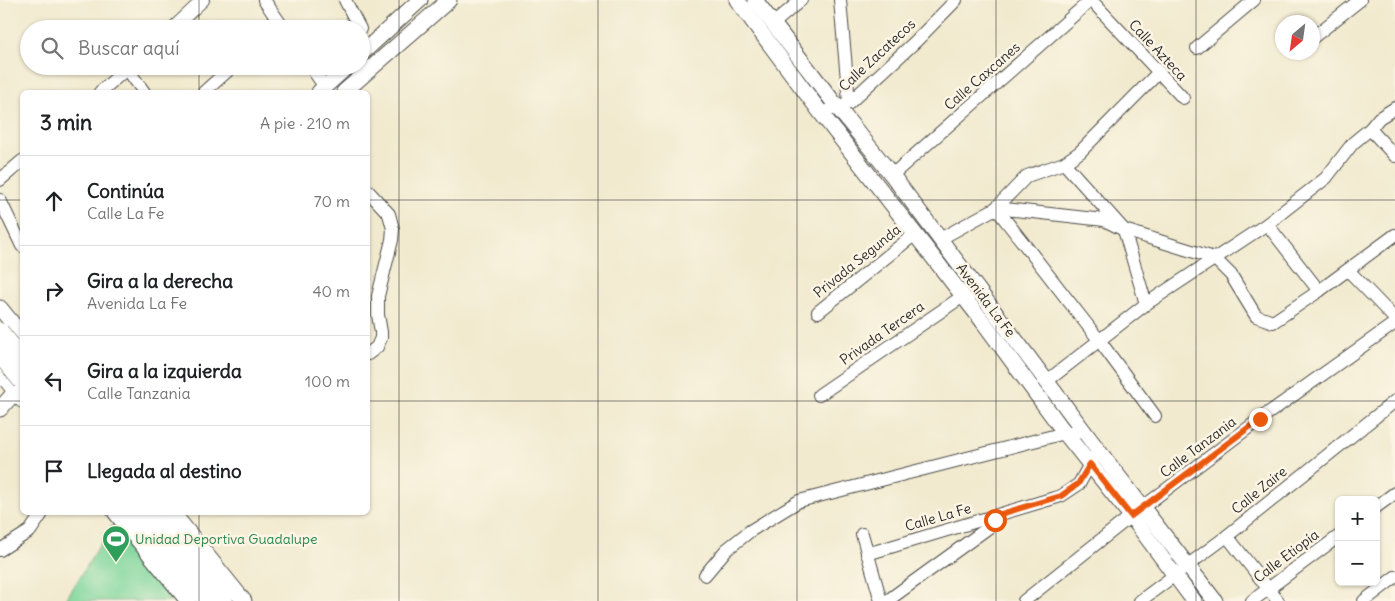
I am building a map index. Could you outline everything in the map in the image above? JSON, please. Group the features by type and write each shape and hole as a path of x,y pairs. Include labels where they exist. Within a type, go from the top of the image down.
{"main road":[{"path":"2,319 20,353"},
{"path":"0,354 20,387"},
{"path":"136,515 224,601"},
{"path":"154,515 192,571 207,601"}],"street":[{"path":"182,20 203,0"},
{"path":"264,0 276,20"},
{"path":"344,0 355,20"},
{"path":"370,45 420,0"},
{"path":"370,69 448,0"},
{"name":"Avenida La Fe","path":"737,0 820,113 963,296 1065,433 1090,464 1188,565 1215,601"},
{"name":"Avenida La Fe","path":"755,0 773,24 843,105 892,175 1085,432 1137,512 1174,575 1194,601"},
{"path":"773,24 801,0"},
{"path":"820,113 843,105 840,0"},
{"name":"Calle Zacatecos","path":"843,105 916,41 956,0"},
{"name":"Calle Azteca","path":"1091,0 1183,98"},
{"name":"Calle Caxcanes","path":"892,175 1091,0"},
{"path":"1198,48 1254,0"},
{"path":"1320,32 1360,0"},
{"path":"940,239 996,208 1028,176 1064,163 1080,152 1159,72"},
{"path":"102,90 119,75"},
{"path":"133,75 143,90"},
{"path":"206,90 223,75"},
{"path":"314,75 322,90 338,75"},
{"path":"346,90 363,75"},
{"path":"1047,381 1146,304 1268,224 1326,178 1353,143 1370,129 1379,118 1395,108"},
{"path":"1370,129 1395,156"},
{"path":"0,180 20,163"},
{"path":"1064,163 1124,230 1146,304"},
{"path":"370,192 389,214 393,229 378,296 381,338 377,347 370,352"},
{"path":"0,200 20,242"},
{"path":"996,208 1104,220 1124,230 1214,258 1231,276 1256,316 1273,322 1319,292 1395,235"},
{"path":"996,208 1100,340 1155,416"},
{"path":"1268,224 1319,292"},
{"name":"Privada Segunda","path":"818,312 915,234"},
{"path":"1348,270 1395,319"},
{"name":"Privada Tercera","path":"819,395 963,296"},
{"path":"2,319 20,333"},
{"path":"0,337 6,326 2,319"},
{"name":"Calle Tanzania","path":"1024,601 1260,419 1395,323"},
{"path":"20,359 1,375 20,388"},
{"path":"0,409 20,390"},
{"path":"1391,403 1395,417"},
{"name":"Calle Zaire","path":"1140,601 1227,536 1391,403"},
{"path":"705,575 726,550 750,531 799,501 1065,433 1085,432"},
{"name":"Calle La Fe","path":"867,554 1061,496 1078,484 1098,450"},
{"path":"1380,504 1395,493"},
{"path":"0,550 30,531 41,515"},
{"path":"117,515 188,601"},
{"path":"178,515 244,601"},
{"path":"887,601 992,525 995,520 994,516"},
{"path":"862,534 881,601"},
{"path":"1227,536 1278,601"},
{"name":"Calle Etiopía","path":"1252,601 1335,539"},
{"path":"1364,601 1395,577"}],"green space":[{"name":"Unidad Deportiva Guadalupe","path":"113,524 172,601 65,601"}],"place":[{"name":"Unidad Deportiva Guadalupe","path":"116,563"}],"route":[{"path":"995,520 994,516 1045,502 1070,491 1078,484 1090,464 1131,516 1260,419"}]}
